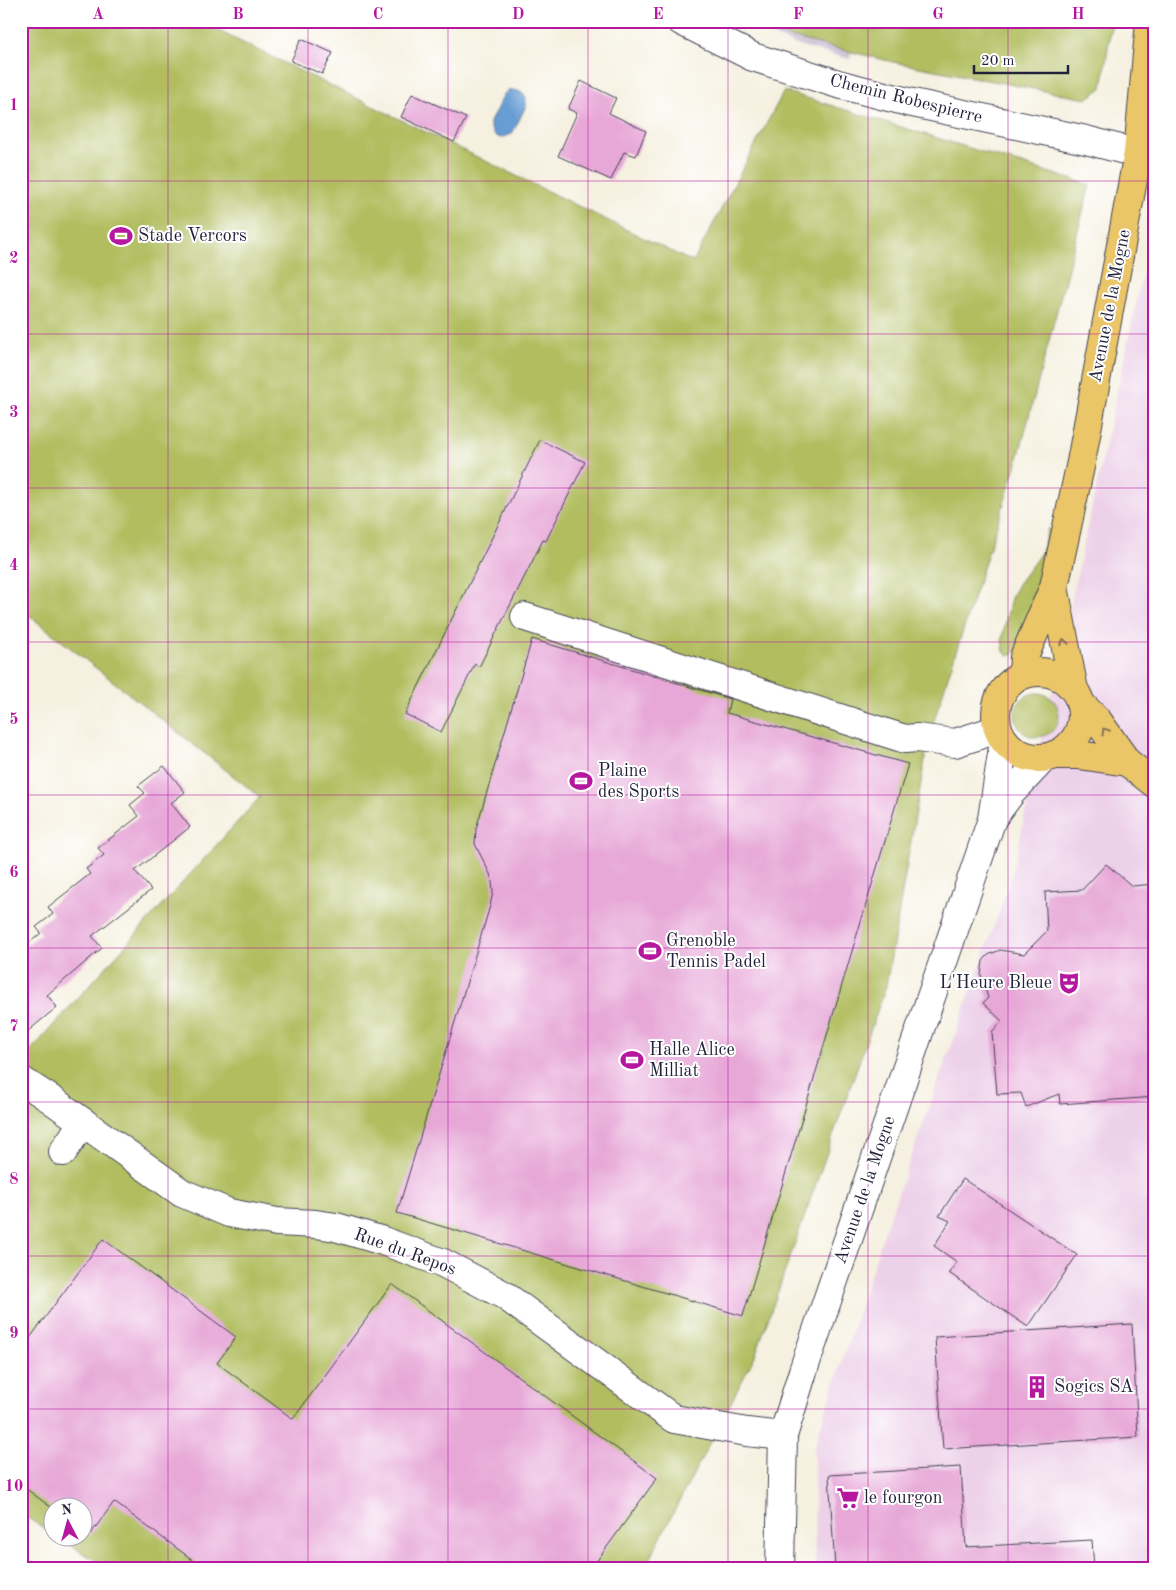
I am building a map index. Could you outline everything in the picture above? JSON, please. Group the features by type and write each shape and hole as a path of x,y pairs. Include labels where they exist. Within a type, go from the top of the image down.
{"main road":[{"name":"Avenue de la Mogne","path":"1023,674 1024,657 1054,587 1147,155 1150,21"},
{"name":"Avenue de la Mogne","path":"1054,587 1077,696"},
{"path":"1127,762 1079,755 1029,757 1015,751 1001,735 995,716 997,702 1003,690 1023,674 1037,672 1051,674 1064,680 1098,721 1127,762 1155,784"},
{"path":"1049,756 1065,749 1074,739 1080,728 1082,715 1077,696"}],"street":[{"name":"Chemin Robespierre","path":"681,21 753,57 838,84 908,102 1147,155"},
{"path":"525,617 904,739 917,738 955,744 1001,735"},
{"name":"Avenue de la Mogne","path":"780,1569 783,1436 803,1371 992,819 1001,735"},
{"name":"Avenue de la Mogne","path":"992,819 1011,793 1049,756"},
{"name":"Rue du Repos","path":"21,1080 182,1193 229,1214 277,1222 336,1227 383,1241 443,1263 504,1295 674,1419 747,1432 783,1436"},
{"path":"63,1152 83,1122"}],"shaded area":[{"path":"740,21 857,21 850,59 799,46 762,32"},
{"path":"1155,217 1155,1569 815,1569 814,1447 886,1227 1011,879"}],"green space":[{"name":"Plaine des Sports","path":"21,21 198,21 693,262 784,91 1090,185 1016,466 929,736 886,986 755,1356 644,1569 109,1569 75,1548 92,1548 92,1498 42,1498 42,1527 21,1514 21,1061 260,797 21,609"},
{"path":"746,21 1112,21 1102,88 1086,99 893,62 770,32"},
{"path":"1048,528 1050,529 1036,609 1014,653 1009,656 1004,652 1002,639 1011,598 1018,584 1041,553"},
{"path":"1041,693 1053,699 1058,706 1058,724 1053,731 1046,736 1033,737 1025,734 1018,727 1015,711 1018,703 1025,696"}],"water":[{"path":"510,90 519,91 526,97 526,106 512,134 501,138 494,135 490,122 504,94"}],"building":[{"path":"301,39 333,53 322,74 291,61"},
{"path":"581,81 616,98 609,113 646,131 636,156 624,152 611,180 558,156 577,113 568,109"},
{"path":"412,94 466,118 454,142 401,117"},
{"path":"540,440 585,462 546,541 543,540 479,667 475,664 441,732 405,714"},
{"name":"Halle Alice Milliat","path":"532,639 730,699 727,713 908,764 743,1316 397,1213 490,906 493,892 492,882 475,844 476,829"},
{"path":"164,766 185,792 171,803 190,827 135,871 151,890 92,936 102,948 47,995 57,1007 21,1037 21,950 41,933 36,927 53,914 48,907 90,874 86,869 104,855 98,848 139,816 130,805 145,793 138,786"},
{"name":"L'Heure Bleue","path":"1106,864 1132,886 1155,884 1155,1097 1060,1104 1059,1094 1026,1107 1021,1093 997,1094 992,1032 1002,1021 983,1003 988,998 981,975 983,961 988,955 1000,950 1024,954 1047,931 1045,892 1082,890"},
{"path":"963,1179 1077,1255 1028,1327 949,1273 957,1262 934,1246 950,1221 939,1216"},
{"path":"103,1239 236,1337 217,1363 293,1419 392,1284 657,1478 591,1569 205,1569 114,1502 92,1532 92,1498 42,1498 42,1501 21,1485 21,1350"},
{"name":"Sogics SA","path":"1132,1324 1138,1437 943,1449 935,1337"},
{"path":"961,1467 966,1547 1092,1540 1094,1569 835,1569 829,1475"}],"place":[{"name":"Stade Vercors","path":"121,236"},
{"name":"Plaine des Sports","path":"581,781"},
{"name":"Grenoble Tennis Padel","path":"650,951"},
{"name":"L'Heure Bleue","path":"1069,983"},
{"name":"Halle Alice Milliat","path":"632,1060"},
{"name":"Sogics SA","path":"1037,1387"},
{"name":"le fourgon","path":"848,1498"}]}
